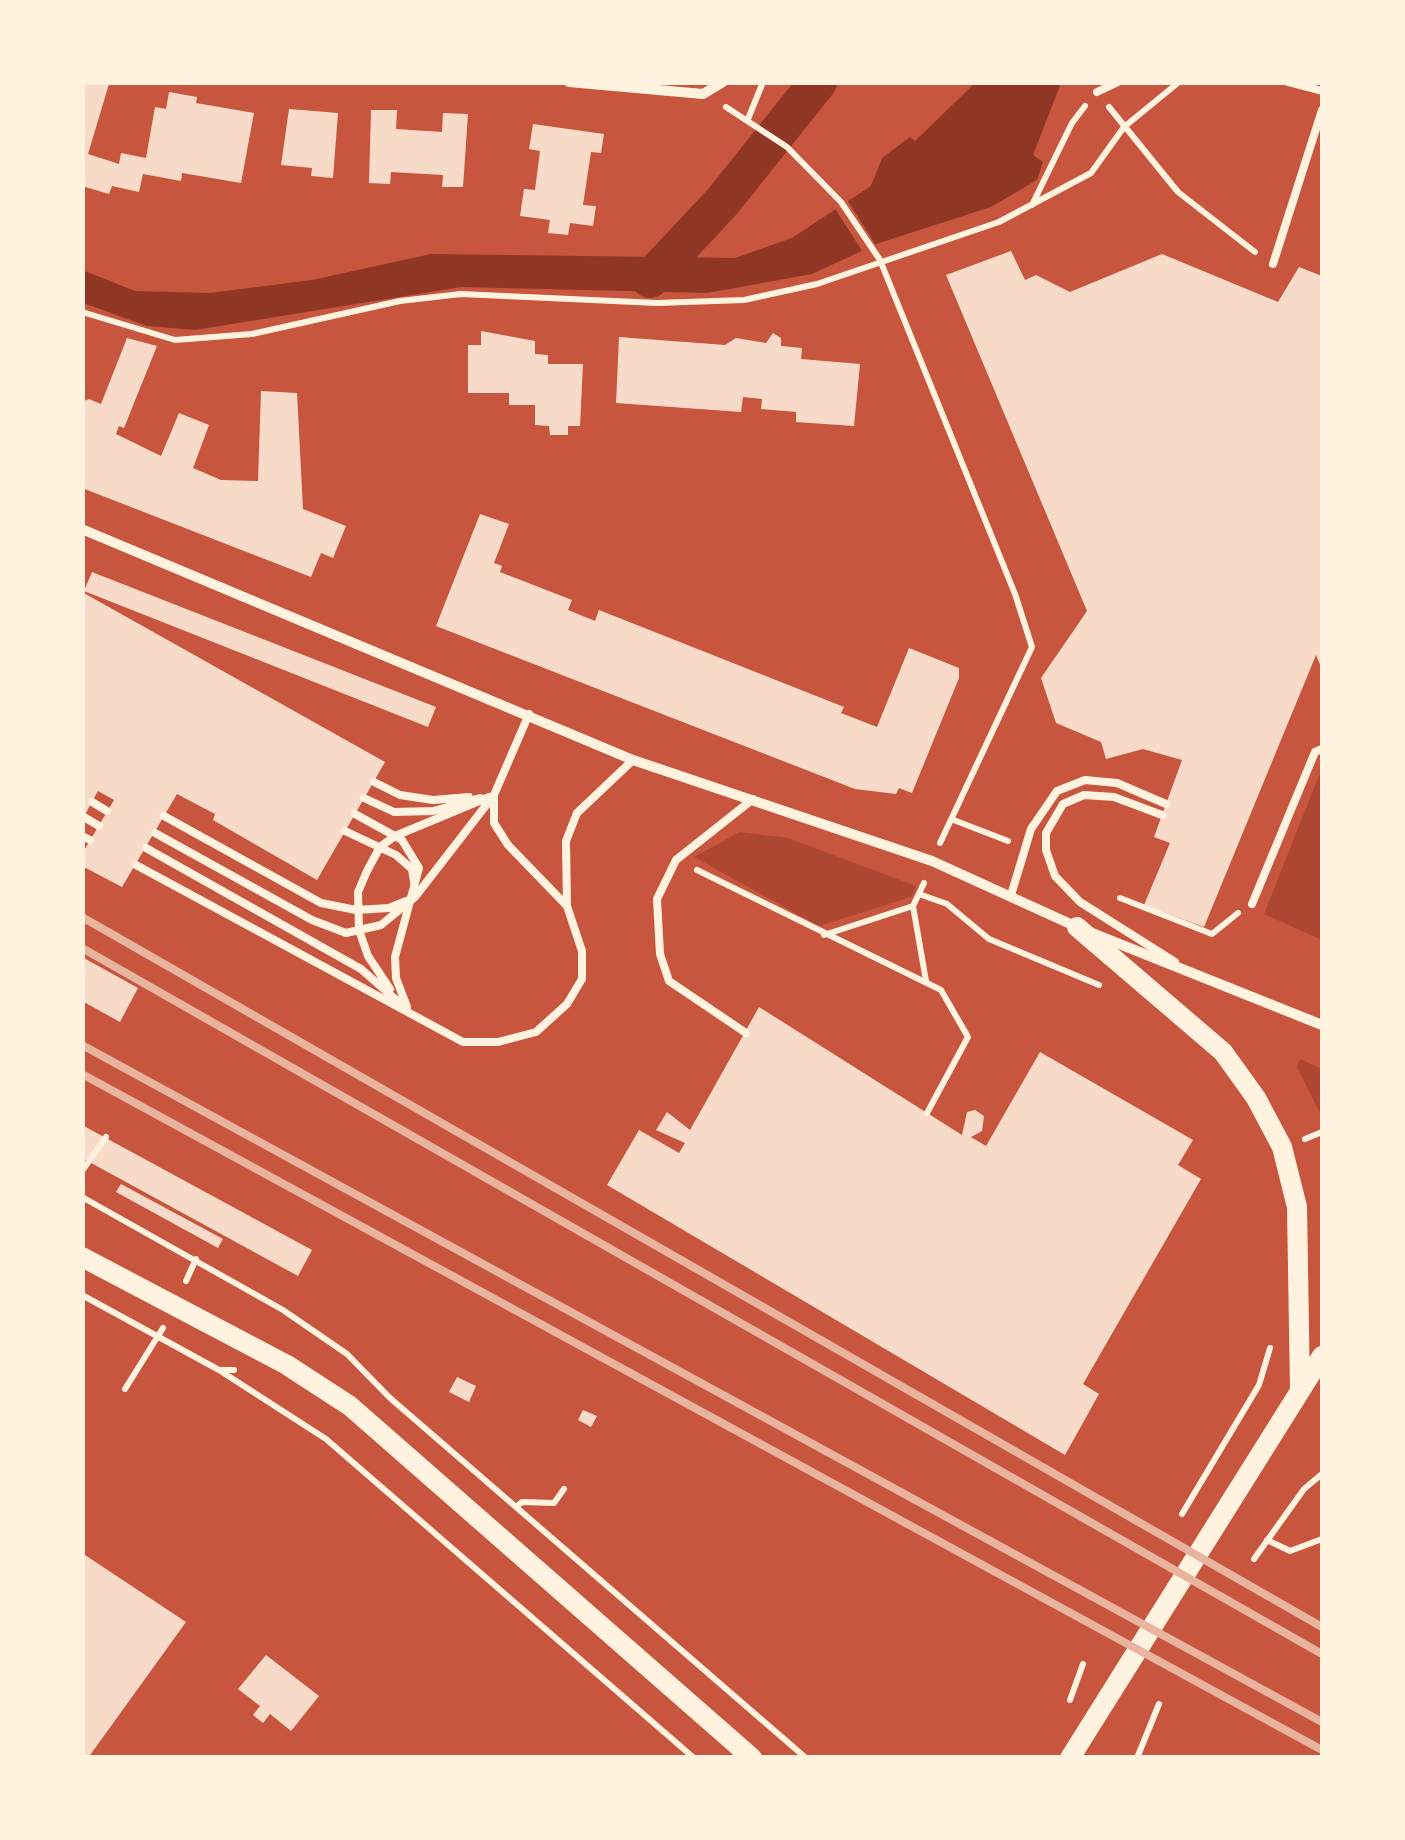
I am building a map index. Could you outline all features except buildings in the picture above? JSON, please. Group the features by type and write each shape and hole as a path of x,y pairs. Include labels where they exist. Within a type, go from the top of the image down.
{"main road":[{"path":"1076,927 1223,1052 1282,1147 1297,1206 1300,1390"},
{"path":"82,1257 287,1365 350,1406 752,1758"},
{"path":"1070,1758 1322,1356"}],"street":[{"path":"570,82 703,94 723,82"},
{"path":"84,530 633,760 932,861 1076,927 1322,1025"}],"lane":[{"path":"1097,92 1118,82"},
{"path":"1288,82 1322,90"},
{"path":"1273,264 1322,110"},
{"path":"154,833 312,920 346,934 382,924 415,897 494,795 530,714"},
{"path":"1252,904 1315,752 1322,749"},
{"path":"136,864 463,1042 498,1042 536,1032 568,1004 582,979 582,951 568,906 566,841 577,814 633,760"},
{"path":"1011,896 1031,829 1057,792 1086,780 1117,783 1166,804"},
{"path":"374,782 400,795 433,800 494,795"},
{"path":"364,798 394,812 433,810 494,795"},
{"path":"412,1015 368,956 356,910 358,892 380,848 395,836 494,795"},
{"path":"494,795 494,822 508,845 568,906"},
{"path":"1162,816 1114,796 1084,795 1063,804 1046,833 1046,850 1055,876 1080,902 1178,965"},
{"path":"746,1034 669,980 660,954 657,898 676,860 753,798"},
{"path":"92,802 107,811"},
{"path":"355,814 395,836 419,868 415,897 398,934 395,957 402,998 412,1015"},
{"path":"84,816 99,826"},
{"path":"164,816 321,903 356,910 390,908 415,897"},
{"path":"345,832 412,869 415,897"},
{"path":"146,848 361,969 412,1015"}],"path":[{"path":"748,119 763,82"},
{"path":"82,312 138,332 175,340 252,334 400,301 460,294 657,303 744,300 817,284 1000,222 1091,173 1124,127 1179,82"},
{"path":"1031,206 1072,123 1097,92 1178,192 1231,237 1273,264"},
{"path":"738,114 788,147 840,202 880,260 1015,594 1032,647 914,906 926,981"},
{"path":"676,860 824,936 941,990 968,1037 926,1113"},
{"path":"919,894 948,904 989,939 1110,990"},
{"path":"824,936 914,906"},
{"path":"82,1171 106,1137"},
{"path":"82,1197 283,1310 346,1354 390,1398 806,1758"},
{"path":"82,1296 156,1340 219,1370 326,1439 694,1758"},
{"path":"125,1389 175,1307"},
{"path":"1182,1514 1259,1385 1273,1336"},
{"path":"1254,1558 1304,1488 1322,1474"},
{"path":"516,1507 522,1502 554,1503 564,1489"},
{"path":"1267,1540 1290,1552 1322,1539"},
{"path":"1136,1758 1159,1704"}],"shaded area":[{"path":"975,83 1061,83 1033,155 1043,162 1037,180 991,207 879,243 812,274 707,293 461,287 195,330 147,326 83,303 82,270 135,291 210,293 312,280 431,254 735,258 792,238 871,186 882,158 910,137 915,141"},
{"path":"1322,768 1322,940 1264,914"},
{"path":"740,832 788,838 916,886 911,897 819,926 694,857"},
{"path":"1300,1059 1322,1069 1322,1117 1297,1067"}],"pier":[{"path":"846,198 877,247 864,254 834,207"}],"waterway":[{"path":"650,279 723,201 818,82"}],"railway":[{"path":"82,917 1322,1627"},
{"path":"82,948 1322,1654"},
{"path":"82,1045 1322,1722"},
{"path":"82,1074 1322,1750"}]}
